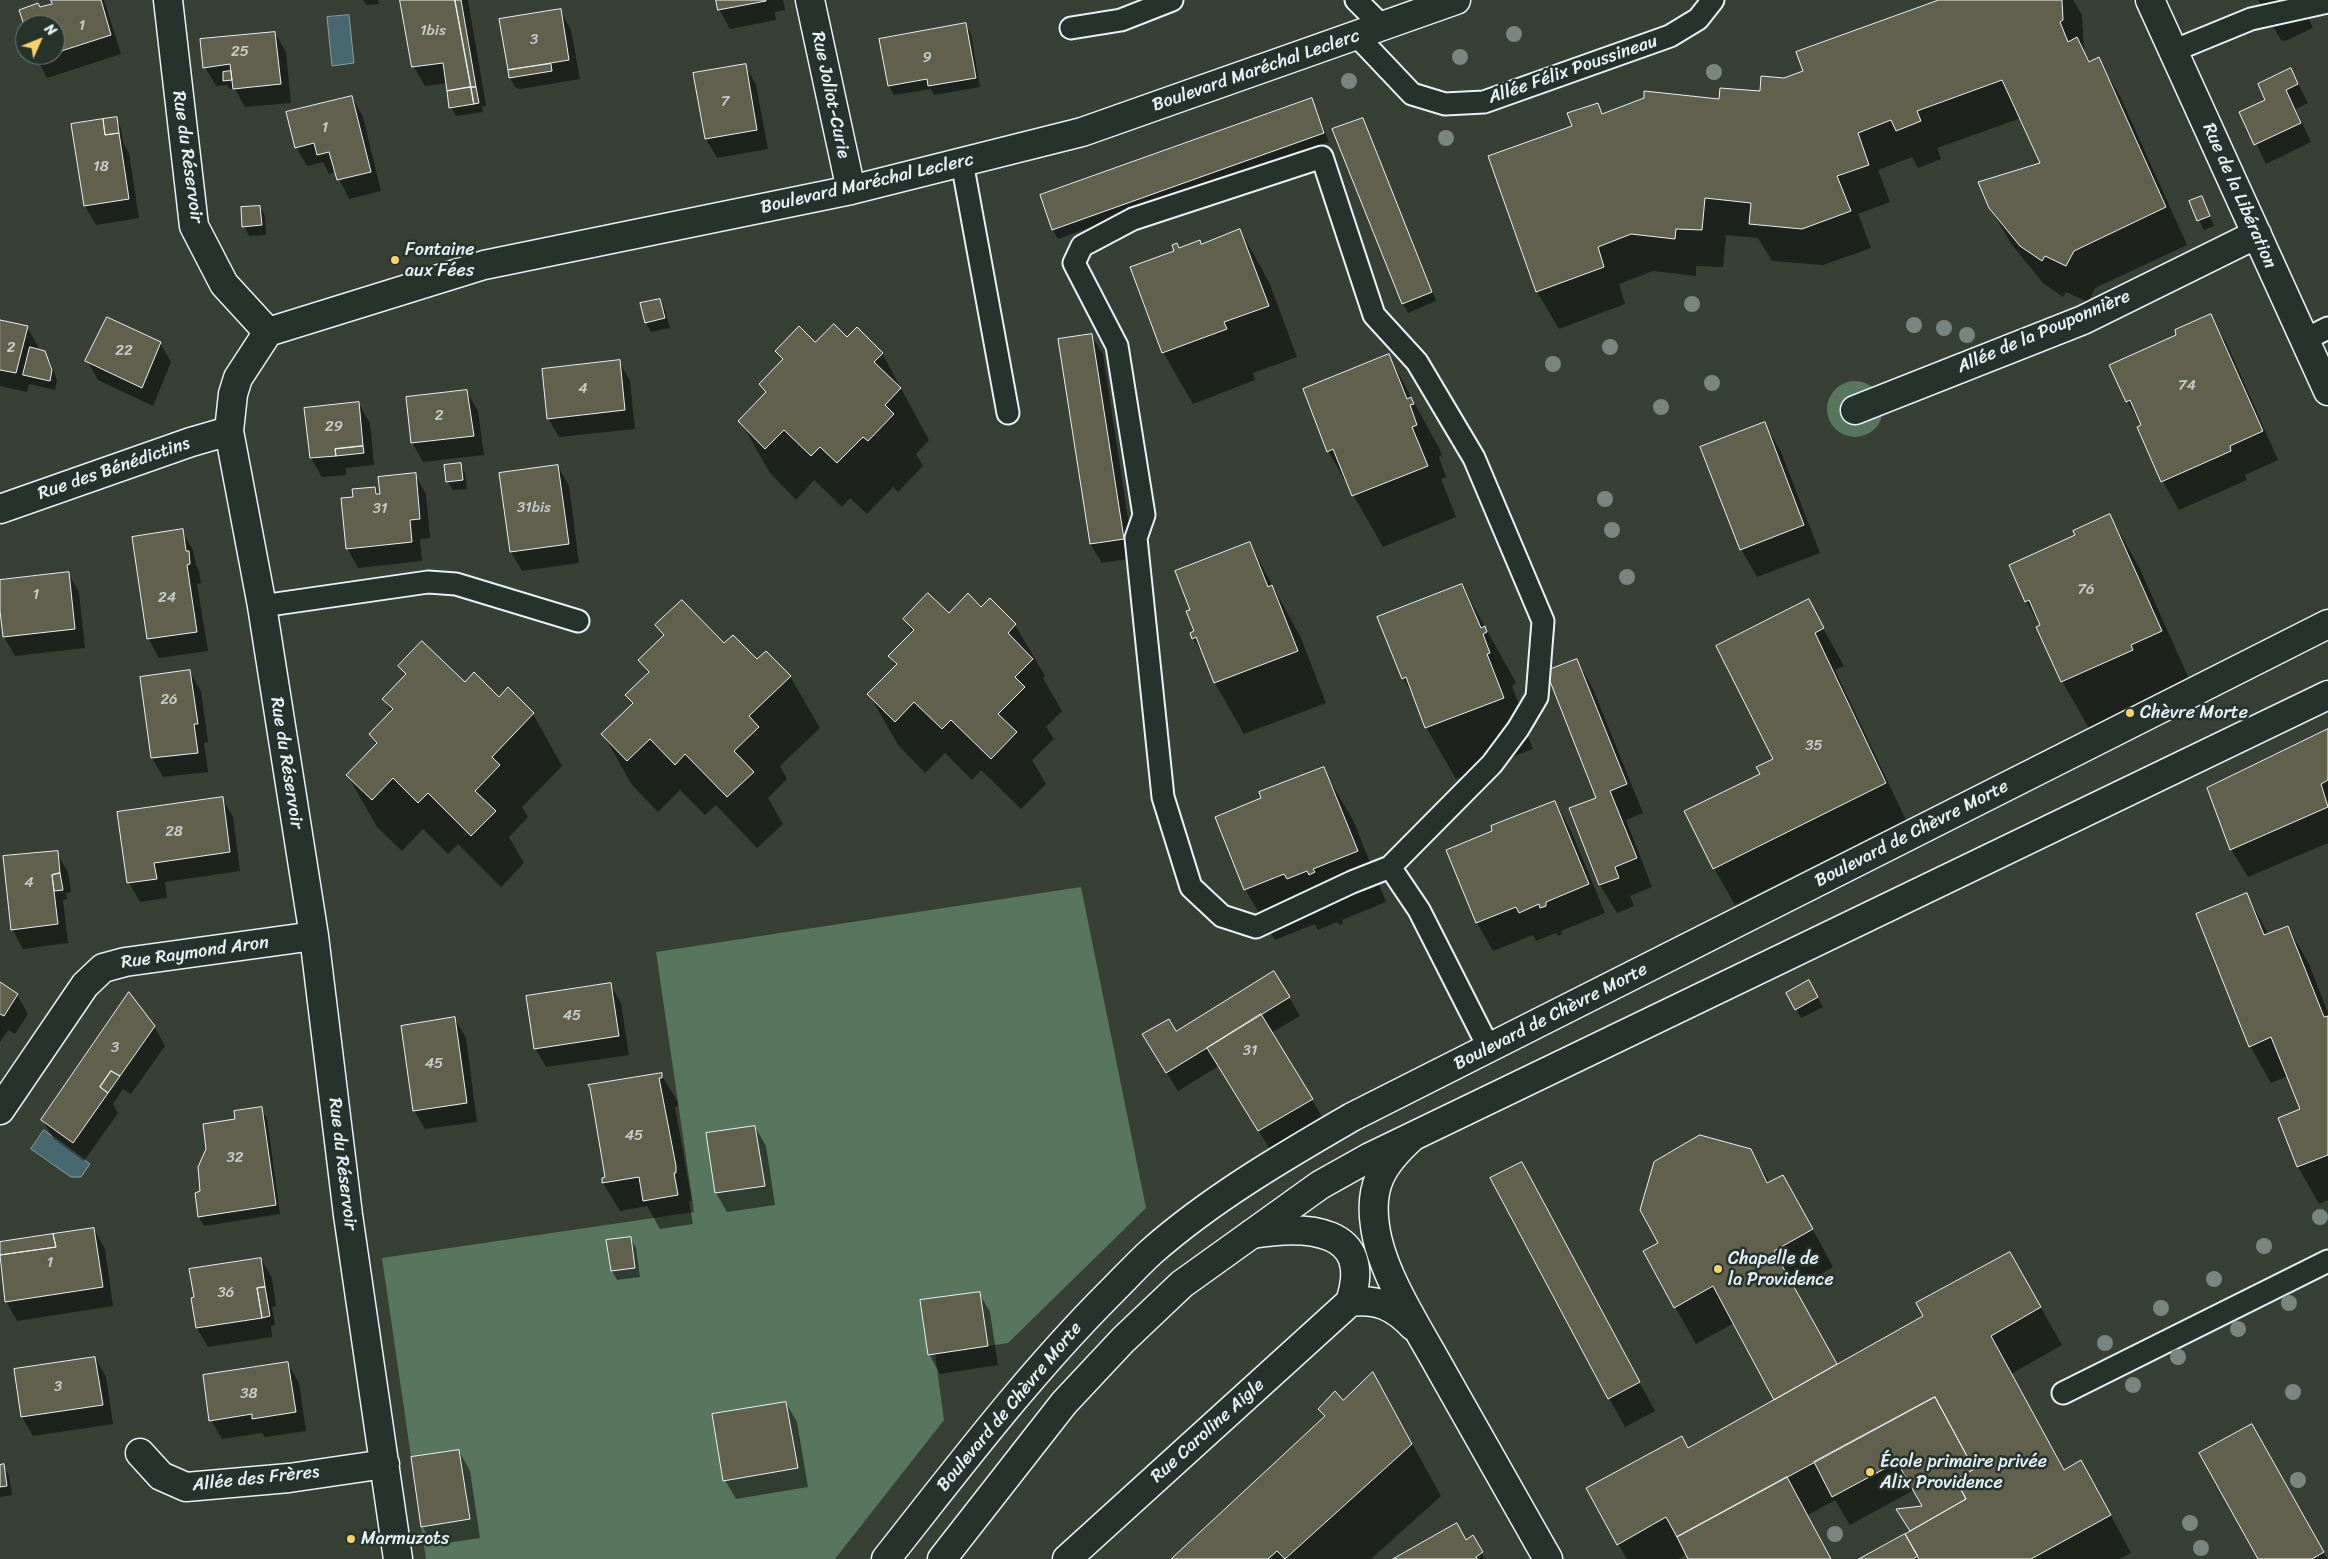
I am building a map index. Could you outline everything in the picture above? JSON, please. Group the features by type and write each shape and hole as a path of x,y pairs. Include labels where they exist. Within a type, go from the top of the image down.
{"street":[{"name":"Rue du Réservoir","path":"168,0 194,226 224,284 268,332 238,378 233,394 229,431 262,606 314,936 348,1215 398,1559"},
{"name":"Rue Joliot-Curie","path":"810,0 851,190"},
{"name":"Boulevard Maréchal Leclerc","path":"268,332 484,265 851,190 1082,132 1456,0"},
{"name":"Rue de la Libération","path":"2150,0 2328,391"},
{"name":"Allée de la Pouponnière","path":"1855,410 2082,320 2257,234"},
{"name":"Rue des Bénédictins","path":"0,508 191,442 229,431"},
{"name":"Boulevard de Chèvre Morte","path":"886,1559 1031,1377 1074,1330 1151,1252 1213,1203 1296,1149 1352,1117 2328,624"},
{"path":"942,1559 1064,1403 1123,1340 1182,1284 1320,1185 1413,1136 2328,695"},
{"name":"Rue Raymond Aron","path":"0,1110 84,985 103,968 125,962 314,936"},
{"path":"1413,1136 1394,1154 1379,1176 1375,1194 1374,1225 1387,1268 1422,1337 1548,1559"},
{"path":"1252,1234 1300,1229 1327,1235 1337,1241 1347,1250 1355,1267 1355,1284 1350,1302 1375,1302 1396,1310 1422,1337"},
{"name":"Rue Caroline Aigle","path":"1066,1559 1350,1302"},
{"name":"Allée des Frères","path":"140,1453 161,1476 186,1487 289,1478 384,1464"}],"lane":[{"path":"1071,28 1121,20 1172,0"},
{"path":"1356,0 1382,26"},
{"name":"Allée Félix Poussineau","path":"1357,36 1412,94 1445,104 1484,102 1670,36 1698,20 1713,0"},
{"path":"2173,51 2251,19 2328,2"},
{"path":"1322,157 1374,315 1417,362 1474,458 1542,621 1537,696 1518,729 1492,764 1390,867 1352,882 1256,927 1222,916 1191,887 1163,797 1136,538 1144,515 1117,346 1074,263 1082,246 1133,219 1322,157"},
{"path":"962,162 1008,413"},
{"path":"2304,340 2328,328"},
{"path":"262,606 428,582 456,584 578,621"},
{"path":"1390,867 1419,910 1488,1048"},
{"path":"2063,1393 2328,1261"}],"green space":[{"path":"1855,381 1866,383 1875,389 1881,398 1883,409 1881,420 1875,429 1866,435 1855,437 1844,435 1835,429 1829,420 1827,409 1829,398 1835,389 1844,383"},
{"path":"1081,887 1146,1208 1008,1343 935,1354 944,1420 835,1559 426,1559 382,1258 694,1212 656,952"}],"water":[{"path":"349,15 354,63 332,66 327,17"},
{"path":"44,1130 90,1164 81,1177 71,1177 31,1149"}],"building":[{"path":"51,0 101,0 111,35 65,50 65,15 21,15 19,10 38,3 40,7 52,4"},
{"path":"400,0 455,0 471,87 447,91 443,63 412,67"},
{"path":"455,0 461,0 476,87 471,87"},
{"path":"716,0 766,0 766,1 718,10"},
{"path":"1939,0 2062,0 2063,20 2060,22 2068,42 2077,37 2089,62 2099,57 2166,207 2074,251 2066,266 2045,256 2042,261 2020,246 1989,208 1978,182 2040,163 2002,80 1917,111 1921,121 1896,131 1891,120 1858,133 1869,165 1837,176 1851,211 1802,229 1749,224 1751,203 1705,198 1702,230 1676,229 1675,239 1631,234 1598,247 1604,267 1536,292 1488,156 1572,126 1567,113 1598,103 1602,114 1644,98 1644,91 1719,99 1720,88 1760,91 1761,76 1784,78 1803,71 1796,52"},
{"path":"561,9 569,60 508,70 499,19"},
{"path":"966,23 976,78 928,86 927,79 888,86 879,39"},
{"path":"275,32 281,84 233,89 230,64 203,68 200,39"},
{"path":"551,64 552,71 509,78 508,70"},
{"path":"746,64 757,130 705,139 693,73"},
{"path":"2291,68 2298,84 2286,90 2301,123 2254,145 2239,112 2265,100 2258,84"},
{"path":"231,71 232,80 223,81 223,72"},
{"path":"471,87 476,87 479,103 474,104"},
{"path":"471,87 474,104 449,108 447,91"},
{"path":"352,96 371,172 337,180 329,152 317,155 314,143 295,148 286,112"},
{"path":"1312,98 1324,133 1052,230 1040,195"},
{"path":"117,117 119,133 105,135 103,119"},
{"path":"1363,118 1432,292 1402,304 1332,129"},
{"path":"103,119 105,135 119,133 129,199 84,206 71,124"},
{"path":"2202,196 2210,216 2197,221 2189,201"},
{"path":"260,206 262,225 242,227 241,207"},
{"path":"1240,229 1269,306 1224,322 1227,329 1162,353 1130,267 1174,251 1172,245 1177,243 1179,248 1200,240 1201,244"},
{"path":"660,299 665,318 645,323 640,303"},
{"path":"2211,314 2263,431 2230,446 2231,451 2161,482 2137,427 2141,425 2130,400 2126,402 2109,365 2176,335 2175,330"},
{"path":"107,317 161,342 142,388 85,361"},
{"path":"0,320 28,326 16,373 0,370"},
{"path":"834,324 847,337 857,327 883,353 874,362 901,388 885,405 894,414 868,441 863,437 837,463 820,447 811,456 784,430 765,449 738,421 766,392 759,384 783,359 775,351 799,326 815,342"},
{"path":"1092,334 1124,539 1090,544 1058,339"},
{"path":"30,347 45,351 52,370 50,381 23,375"},
{"path":"1389,354 1407,399 1411,397 1414,404 1410,405 1417,425 1412,427 1428,466 1352,496 1333,449 1327,452 1303,389"},
{"path":"620,360 625,410 547,419 542,369"},
{"path":"467,390 474,436 411,443 406,397"},
{"path":"359,402 363,446 335,449 336,456 310,458 304,408"},
{"path":"1765,422 1804,525 1740,550 1700,447"},
{"path":"363,446 364,453 336,456 335,449"},
{"path":"461,463 463,480 446,482 444,465"},
{"path":"558,465 569,544 510,552 499,473"},
{"path":"416,473 420,519 410,520 412,542 346,549 341,498 353,497 352,489 375,487 376,494 380,494 378,477"},
{"path":"2110,514 2162,631 2131,645 2133,650 2061,682 2036,627 2040,625 2029,600 2025,602 2009,565 2075,535 2073,531"},
{"path":"183,529 186,551 189,551 190,564 187,565 197,632 147,639 132,537"},
{"path":"1250,542 1268,587 1272,585 1298,651 1214,683 1196,637 1192,639 1190,633 1194,631 1186,611 1190,610 1175,571"},
{"path":"69,572 75,629 3,637 0,611 0,580"},
{"path":"1462,584 1481,628 1485,626 1487,632 1483,634 1490,653 1487,654 1504,698 1425,728 1406,677 1402,679 1377,617"},
{"path":"928,593 949,613 968,593 981,607 990,598 1016,624 1008,633 1033,659 1015,677 1025,687 998,714 1017,732 991,759 951,720 942,729 914,702 895,722 867,694 897,664 888,656 914,630 903,619"},
{"path":"1809,599 1824,628 1815,633 1886,783 1713,869 1684,811 1760,774 1756,767 1773,759 1716,646"},
{"path":"682,600 724,643 733,635 757,659 766,651 791,676 749,716 759,727 734,751 754,772 727,797 685,754 675,765 650,739 627,761 601,734 633,703 625,695 649,672 638,660 664,635 655,625"},
{"path":"422,641 465,682 474,672 499,697 508,687 534,713 492,757 500,765 475,791 496,811 471,836 428,793 418,803 393,778 372,800 346,775 377,743 369,734 393,709 382,699 406,674 398,666"},
{"path":"1577,659 1627,784 1610,791 1637,858 1615,867 1619,878 1599,885 1569,808 1596,798 1546,671"},
{"path":"190,670 198,724 194,724 198,753 151,758 140,677"},
{"path":"2328,729 2328,780 2321,784 2328,807 2230,850 2207,788"},
{"path":"1324,767 1358,851 1313,869 1315,872 1309,875 1307,871 1287,879 1284,874 1244,890 1215,817 1261,798 1259,792"},
{"path":"223,797 230,852 154,863 157,879 127,883 117,812"},
{"path":"1555,801 1589,884 1546,902 1546,906 1540,908 1539,904 1519,913 1516,907 1476,923 1446,850 1492,831 1491,826"},
{"path":"58,851 60,873 52,875 58,924 11,930 3,856"},
{"path":"60,873 63,890 54,891 52,875"},
{"path":"2247,893 2264,935 2288,926 2324,1017 2328,1016 2328,1155 2297,1167 2278,1118 2300,1109 2271,1037 2249,1047 2196,914"},
{"path":"1274,971 1290,997 1166,1073 1142,1034 1169,1019 1176,1031"},
{"path":"1809,980 1818,997 1795,1010 1786,993"},
{"path":"0,982 18,994 4,1016 0,1014"},
{"path":"611,983 619,1036 534,1049 526,996"},
{"path":"129,992 155,1026 120,1076 111,1071 100,1087 108,1093 73,1143 41,1120"},
{"path":"1261,1014 1313,1099 1258,1131 1207,1048"},
{"path":"455,1017 467,1103 413,1111 401,1026"},
{"path":"111,1071 120,1076 108,1093 100,1087"},
{"path":"662,1073 662,1078 659,1078 676,1166 676,1173 674,1173 678,1195 643,1201 639,1177 602,1183 602,1178 605,1177 588,1085"},
{"path":"262,1107 276,1205 198,1217 195,1193 200,1191 198,1167 206,1149 203,1124 235,1119 234,1111"},
{"path":"755,1126 765,1186 715,1193 706,1133"},
{"name":"Chapelle de la Providence","path":"1700,1135 1751,1149 1767,1183 1783,1175 1813,1229 1774,1251 1837,1364 1774,1400 1713,1286 1674,1308 1643,1251 1658,1243 1640,1210 1654,1162"},
{"path":"1522,1162 1640,1382 1608,1399 1490,1178"},
{"path":"94,1228 103,1287 5,1302 0,1255 56,1247 53,1234"},
{"path":"53,1234 56,1247 0,1255 0,1242"},
{"path":"631,1237 635,1268 611,1271 606,1240"},
{"path":"2010,1252 2041,1307 1991,1336 2064,1470 2081,1460 2111,1515 2031,1559 1919,1559 1905,1534 1966,1499 1956,1480 1974,1469 1935,1397 1677,1537 1666,1517 1617,1545 1586,1488 1682,1436 1688,1448 1923,1316 1916,1303"},
{"path":"261,1258 265,1287 257,1288 262,1318 196,1328 191,1298 194,1297 189,1269"},
{"path":"265,1287 270,1316 262,1318 257,1288"},
{"path":"980,1292 988,1346 928,1355 920,1300"},
{"path":"95,1357 103,1405 21,1417 14,1369"},
{"path":"288,1362 296,1412 252,1419 252,1414 209,1421 203,1375"},
{"path":"1373,1372 1412,1444 1285,1559 1277,1551 1268,1559 1171,1559 1325,1416 1318,1409 1335,1391 1343,1400"},
{"path":"1935,1397 1974,1469 1956,1480 1966,1499 1910,1531 1896,1509 1922,1506 1897,1462 1832,1497 1814,1462"},
{"path":"786,1402 798,1468 723,1481 712,1414"},
{"path":"2252,1424 2324,1552 2312,1559 2258,1559 2199,1453"},
{"path":"459,1450 470,1519 421,1527 411,1457"},
{"path":"4,1464 7,1486 0,1487 0,1465"},
{"path":"1787,1477 1831,1559 1688,1559 1677,1537"},
{"path":"1457,1523 1466,1540 1473,1535 1483,1552 1476,1557 1477,1559 1393,1559"},
{"path":"1905,1534 1918,1556 1913,1559 1859,1559"}],"place":[{"name":"Fontaine aux Fées","path":"395,260"},
{"name":"Chèvre Morte","path":"2130,713"},
{"name":"Chapelle de la Providence","path":"1718,1269"},
{"name":"École primaire privée Alix Providence","path":"1870,1472"},
{"name":"Marmuzots","path":"351,1539"}]}
